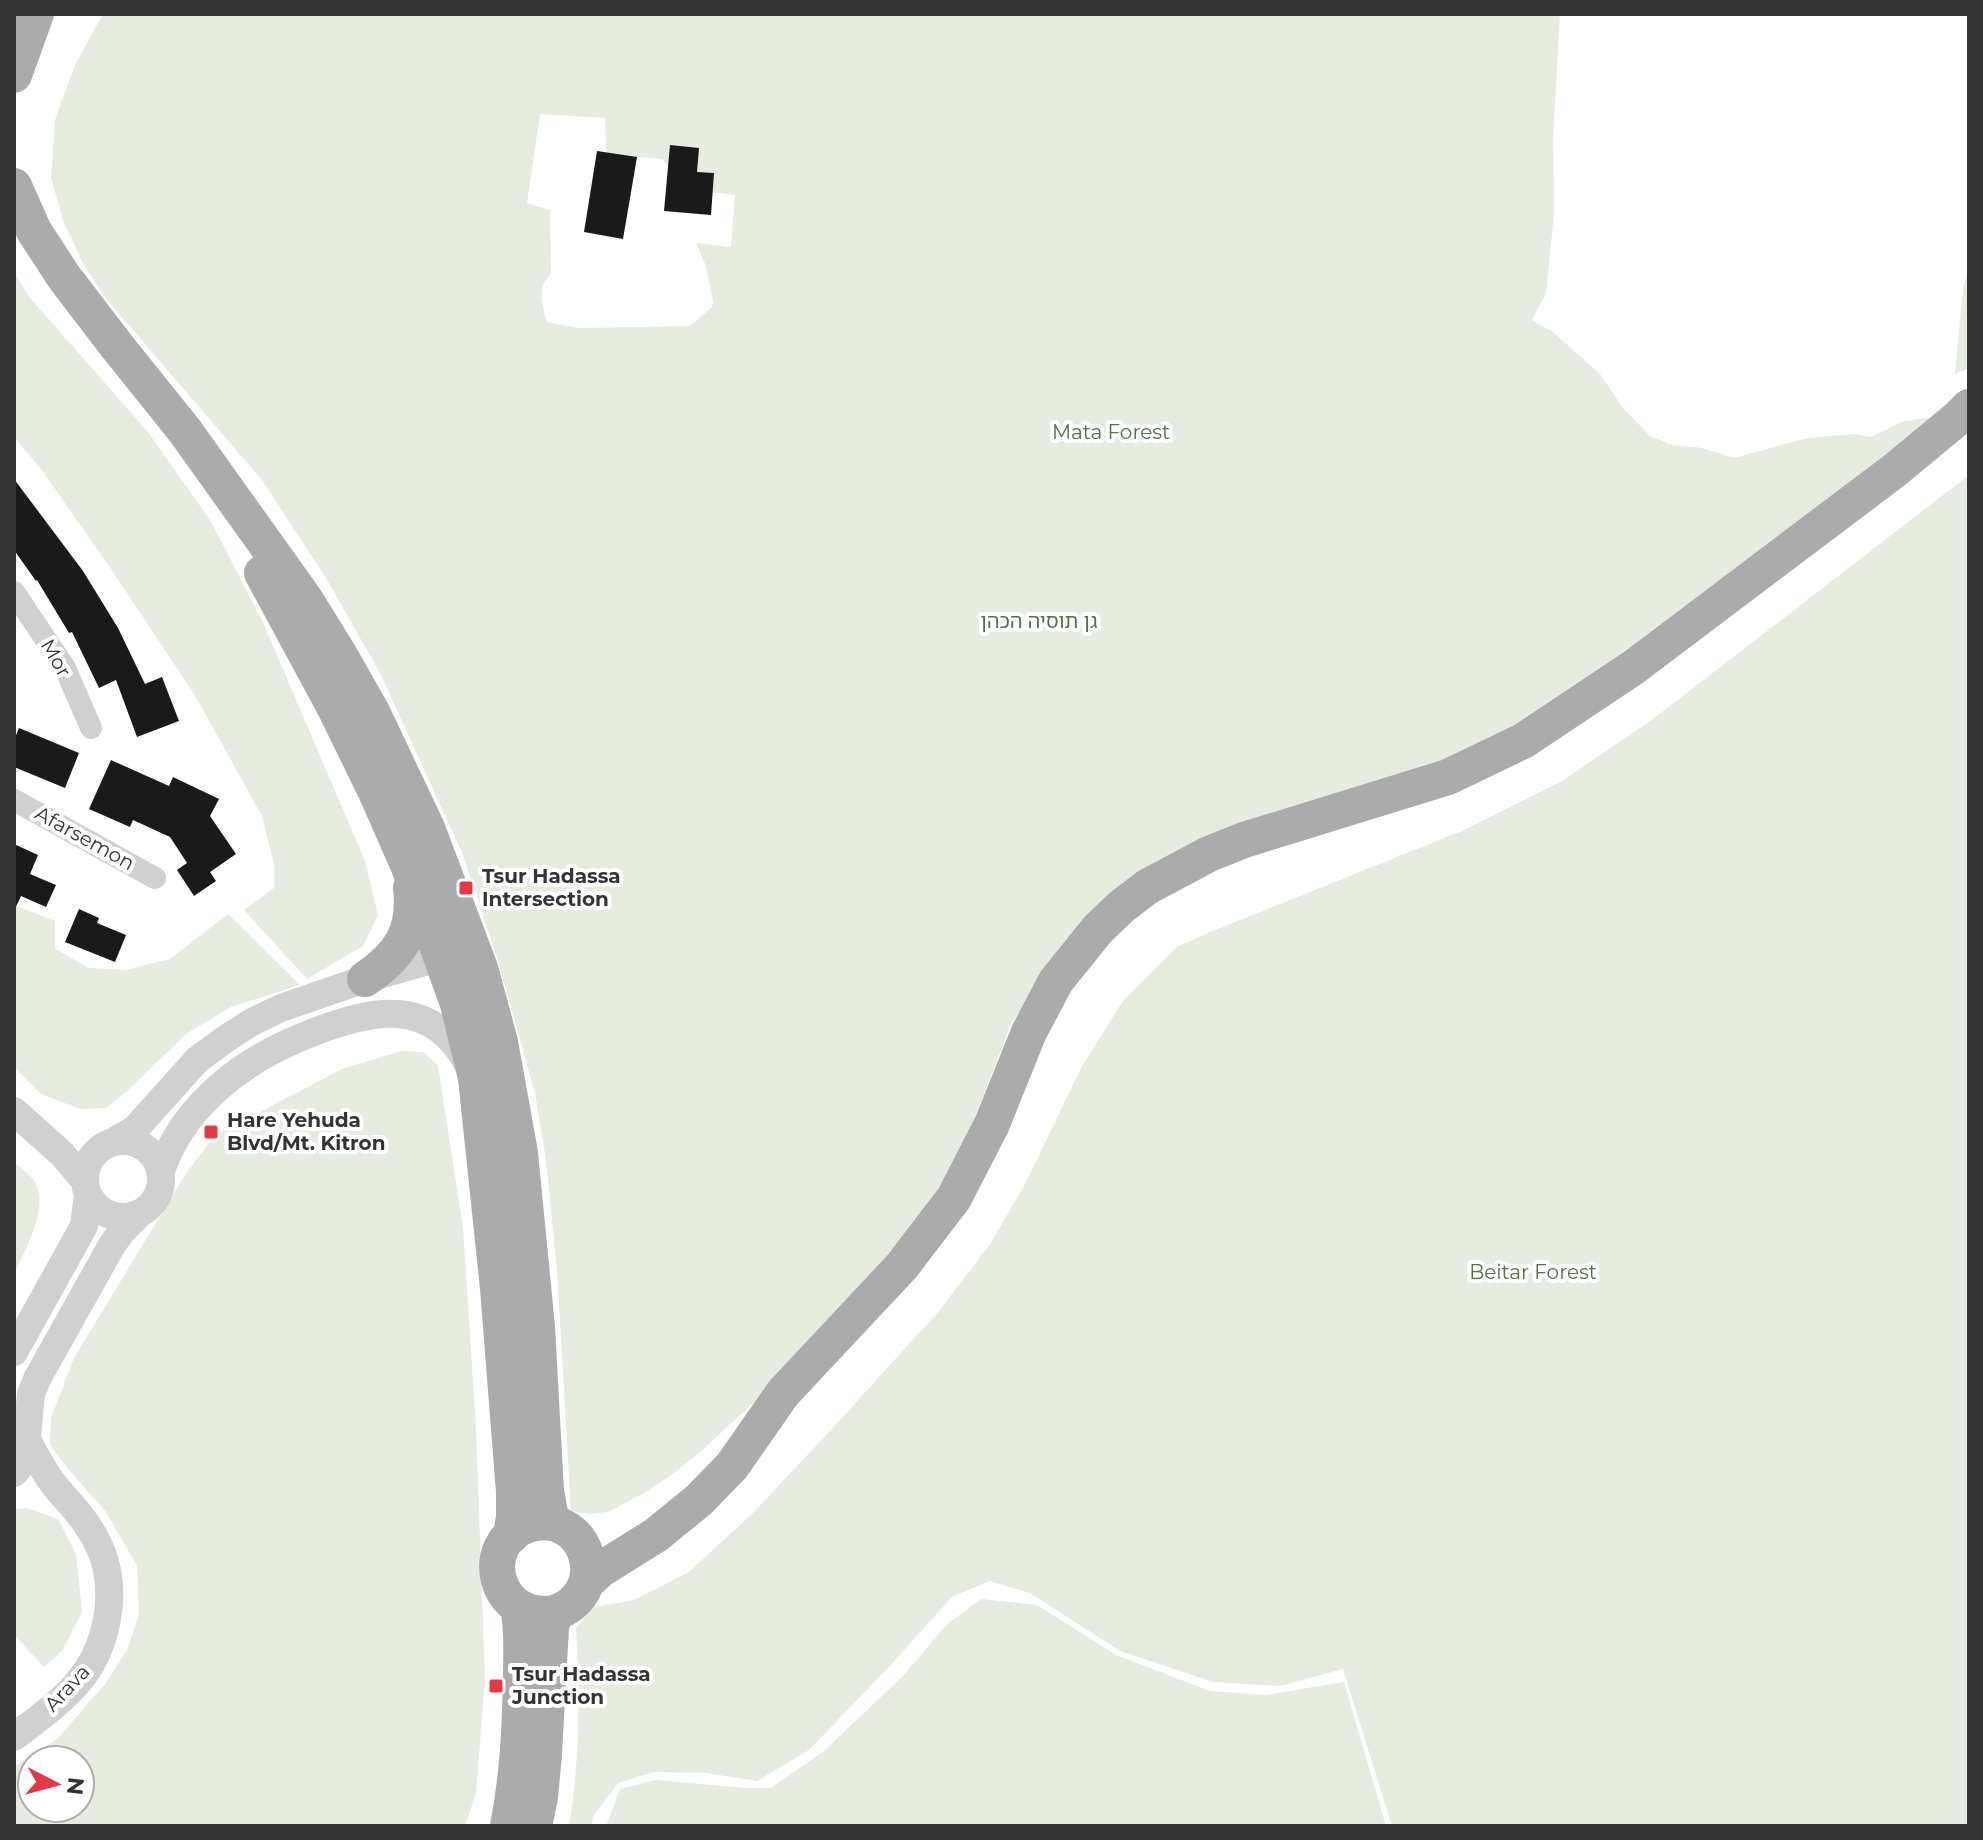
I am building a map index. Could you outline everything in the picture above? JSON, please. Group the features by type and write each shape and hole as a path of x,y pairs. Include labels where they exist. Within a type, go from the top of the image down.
{"main road":[{"path":"15,74 36,14"},
{"path":"14,186 47,253 185,431 305,599 372,712 422,815 480,968 498,1031 520,1153 537,1327 546,1491 566,1532 588,1559 584,1589 575,1602 555,1613 532,1613 518,1607 503,1591 498,1577 499,1555 511,1536 514,1492 498,1288 476,1078 458,1004 409,867 336,710 263,574 199,474 79,318 40,260 14,209"},
{"path":"587,1582 600,1570 678,1519 732,1466 783,1393 902,1266 954,1198 992,1124 1029,1032 1056,981 1098,929 1121,907 1147,887 1209,854 1244,840 1448,777 1523,741 1634,667 1895,470 1969,407"},
{"path":"365,979 394,956 405,938 413,904 409,867"},
{"path":"511,1536 530,1524 566,1532 596,1545 612,1542 660,1515 732,1466"},
{"path":"508,1826 519,1751 521,1625 518,1607"},
{"path":"534,1826 540,1797 550,1632 555,1613"}],"street":[{"name":"Mor","path":"14,592 65,668 91,728"},
{"name":"Afarsemon","path":"14,800 155,878"},
{"path":"14,1352 84,1226 86,1168 93,1156 107,1144 135,1129 197,1060 252,1022 281,1008 365,979 442,957 458,957 480,968"},
{"path":"14,1473 23,1462 27,1449 23,1430 37,1379 112,1245 157,1197 167,1153 178,1134 220,1086 268,1052 294,1039 355,1018 386,1013 405,1015 434,1025 447,1034 476,1078"},
{"path":"14,1111 73,1166 100,1210 112,1216 138,1215"},
{"path":"39,1133 60,1143 82,1148 126,1140 139,1143 156,1158 161,1171"},
{"name":"Arava","path":"14,1737 62,1699 81,1679 95,1656 106,1625 109,1598 107,1569 99,1546 86,1524 52,1483 23,1430"},
{"path":"14,1480 52,1489 64,1496"}],"green space":[{"name":"Mata Forest","path":"103,14 1560,14 1553,139 1554,214 1546,293 1532,320 1553,332 1600,374 1623,408 1650,436 1672,445 1702,448 1734,458 1808,438 1855,434 1871,437 1904,421 1944,416 1769,550 1496,745 1278,815 1056,957 1011,1024 960,1156 892,1256 776,1382 674,1473 608,1512 590,1514 571,1511 557,1270 546,1160 535,1093 496,954 463,855 381,675 326,578 262,480 107,300 84,265 64,223 51,178 55,120 75,65","holes":["540,114 605,118 607,170 637,157 662,159 678,179 680,188 735,195 731,247 696,243 706,266 713,302 712,307 690,326 577,328 547,322 542,291 551,274 550,210 527,203"]},
{"path":"1969,267 1969,368 1955,374 1963,288"},
{"path":"14,273 31,299 148,432 210,520 262,620 365,861 378,915 363,946 307,979 244,910 274,888 274,864 262,816 196,697 109,566 41,469 14,437"},
{"name":"Beitar Forest","path":"1969,475 1969,1826 1392,1826 1343,1669 1280,1686 1213,1682 1120,1651 1030,1593 989,1581 952,1597 809,1750 757,1781 706,1773 654,1772 618,1783 594,1815 591,1826 569,1826 578,1727 576,1628 594,1607 634,1600 689,1572 752,1514 939,1311 991,1243 1025,1184 1081,1068 1123,1001 1177,947 1462,831 1562,781 1653,719"},
{"path":"14,905 55,921 55,949 89,968 125,970 170,959 228,914 300,985 231,1007 186,1034 106,1108 80,1109 41,1094 14,1067"},
{"path":"401,1051 423,1052 438,1066 463,1228 476,1427 485,1679 476,1793 465,1826 14,1826 16,1766 16,1824 96,1824 96,1744 49,1744 106,1683 127,1650 139,1614 137,1566 106,1512 50,1445 51,1418 74,1358 185,1175 214,1136 342,1069"},
{"path":"14,1162 33,1179 40,1201 35,1226 14,1274"},
{"path":"27,1508 58,1519 76,1554 82,1612 63,1650 44,1667 14,1635 14,1509"},
{"path":"981,1599 1037,1605 1116,1655 1210,1691 1266,1695 1344,1682 1386,1826 606,1826 620,1789 656,1780 771,1788 824,1751 904,1675 946,1625"}],"building":[{"path":"670,145 699,148 697,172 714,173 711,215 664,211"},
{"path":"597,151 637,157 623,239 584,232"},
{"path":"14,479 83,571 118,628 145,684 162,677 179,721 137,737 116,680 99,688 72,632 69,633 37,580 14,550"},
{"path":"19,728 79,753 65,788 14,767 14,740"},
{"path":"111,760 169,786 173,777 219,799 210,816 236,854 210,872 216,881 194,896 177,870 187,863 170,837 133,820 130,827 89,809"},
{"path":"14,844 38,855 30,874 56,885 46,907 21,896 14,911"},
{"path":"79,909 99,918 97,923 126,935 115,962 65,942"}],"place":[{"name":"Tsur Hadassa Intersection","path":"466,888"},
{"name":"Hare Yehuda Blvd/Mt. Kitron","path":"211,1132"},
{"name":"Tsur Hadassa Junction","path":"496,1686"}],"park label":[{"name":"גן תוסיה הכהן","path":"1039,621"}]}
